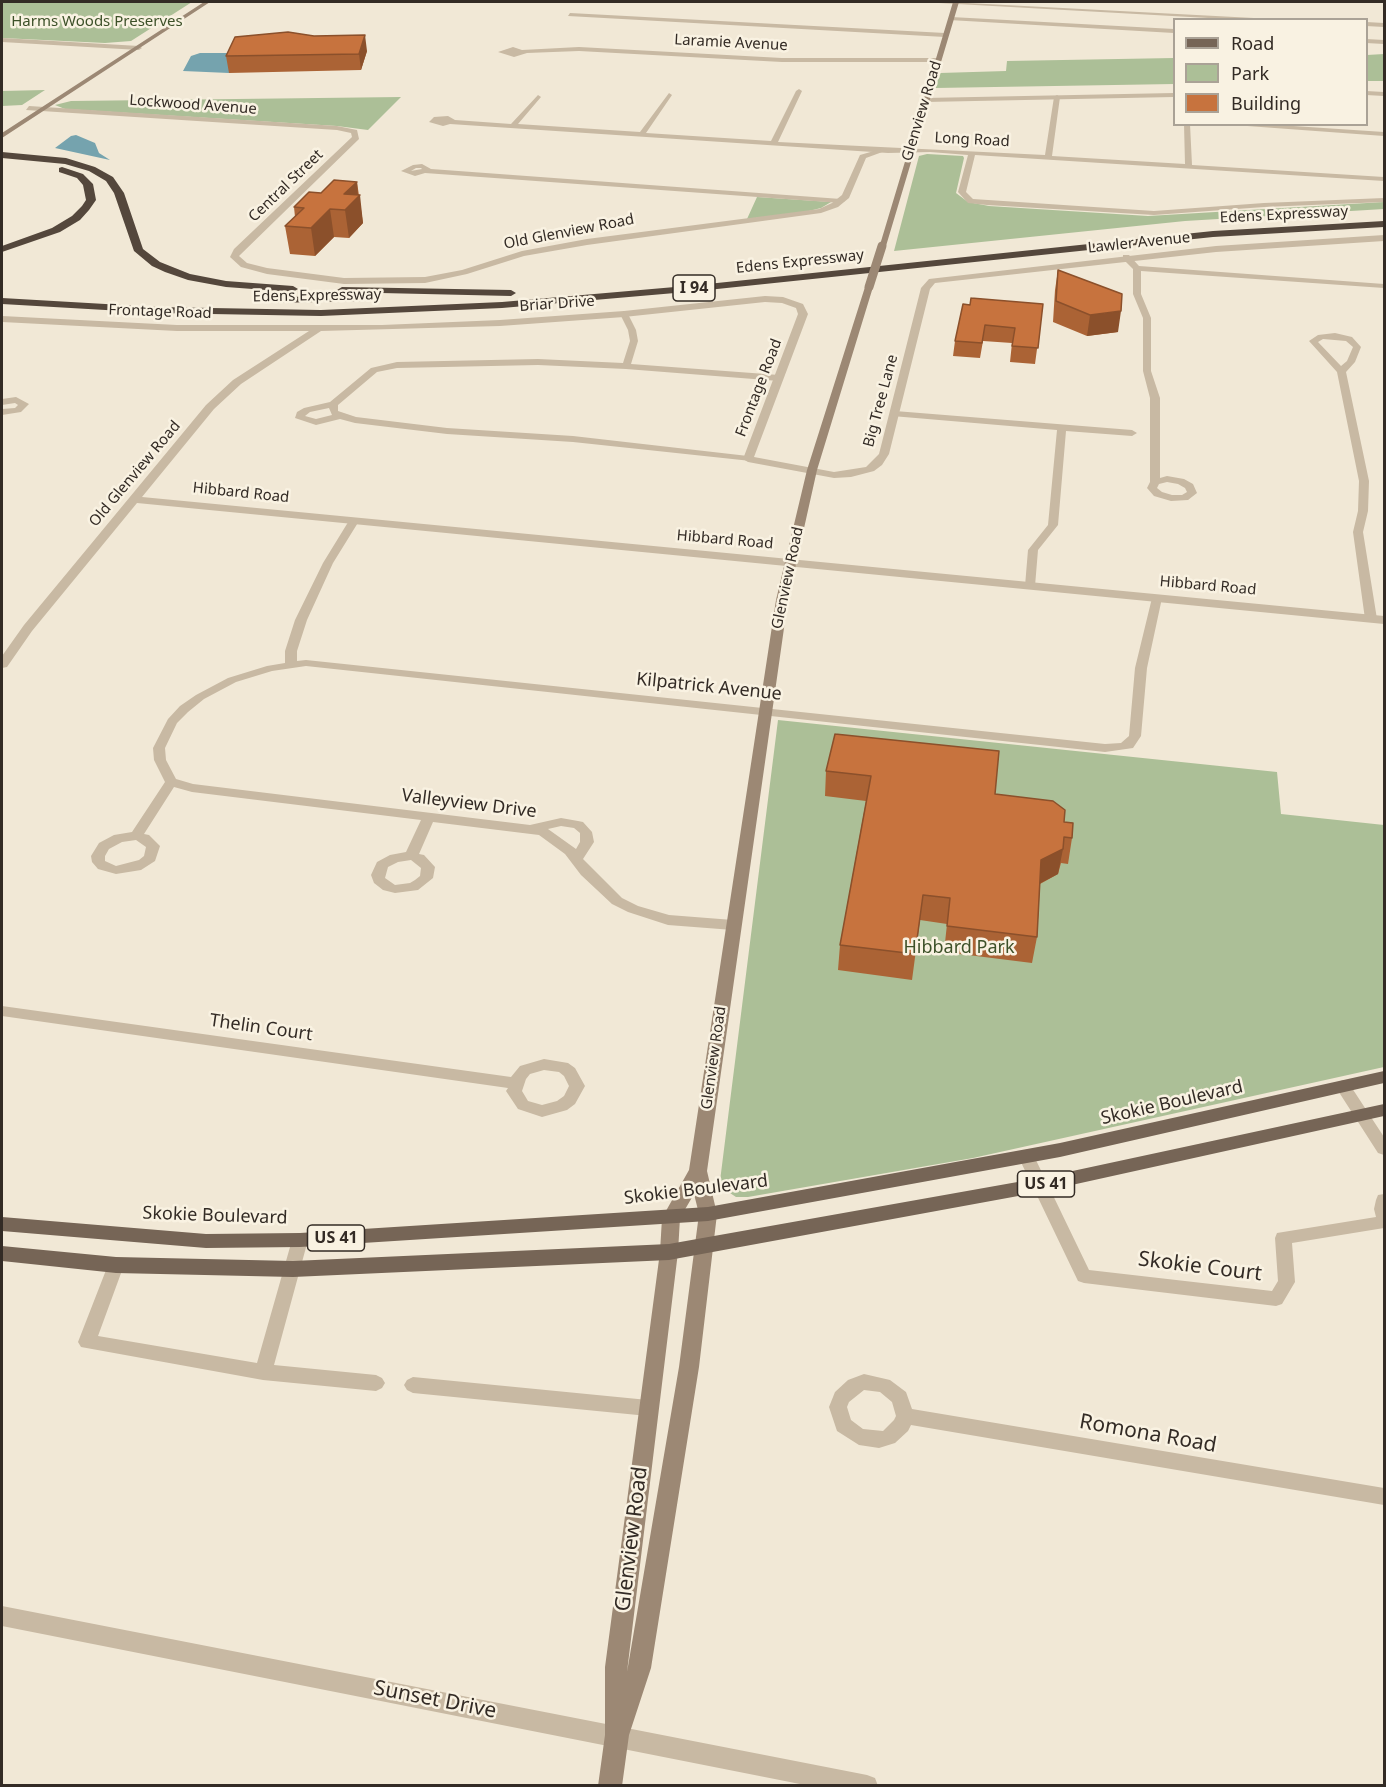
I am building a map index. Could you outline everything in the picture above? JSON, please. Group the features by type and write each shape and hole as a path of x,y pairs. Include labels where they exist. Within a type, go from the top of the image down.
{"highway":[{"path":"2,156 71,172 84,180 91,189 91,200 76,218 56,230 2,249"},
{"path":"2,156 66,161 102,174 116,186 139,251 156,264 188,277 226,284 280,289 511,293"},
{"path":"2,165 49,166"},
{"name":"Edens Expressway","path":"1106,234 1270,220 1384,214"},
{"name":"Edens Expressway","path":"2,302 157,310 321,313 558,301 1213,234 1384,224"},
{"name":"Edens Expressway","path":"2,289 114,296 253,300 387,299 511,293 669,281 943,251"},
{"path":"2,310 73,315 228,317 321,313"}],"main road":[{"path":"2,126 196,2"},
{"path":"2,136 207,2"},
{"name":"Glenview Road","path":"617,1735 640,1668 679,1431 708,1214 698,1172 765,711 790,563 812,470 955,2"},
{"name":"Skokie Boulevard","path":"2,1224 206,1240 300,1240 671,1218 708,1214 1026,1156 1384,1077"},
{"name":"US 41","path":"2,1254 116,1265 292,1269 669,1252 1040,1185 1384,1110"},
{"name":"Glenview Road","path":"610,1785 617,1735 616,1667 669,1252 671,1218 698,1172"}],"street":[{"path":"924,2 1181,11 1265,18"},
{"path":"570,15 945,34"},
{"path":"951,19 1173,31"},
{"path":"1368,24 1384,25"},
{"path":"2,40 139,48"},
{"path":"1368,41 1384,42"},
{"name":"Laramie Avenue","path":"524,51 579,49 782,60 938,60"},
{"path":"774,143 799,91"},
{"path":"1368,93 1384,94"},
{"path":"642,134 669,95"},
{"path":"925,100 1173,95"},
{"path":"513,126 538,97"},
{"path":"1048,158 1057,97"},
{"name":"Lockwood Avenue","path":"29,108 337,128 354,132"},
{"name":"Long Road","path":"451,122 880,151 972,153 1384,179"},
{"path":"1187,126 1189,166"},
{"path":"1255,126 1384,134"},
{"name":"Central Street","path":"236,261 234,257 237,251 356,137 354,132"},
{"path":"427,171 841,201 846,196 863,157 880,151"},
{"path":"972,153 962,192 971,201 987,203 1154,213 1384,200"},
{"name":"Old Glenview Road","path":"236,261 267,271 325,279 381,282 425,280 449,276 506,258 543,250 661,231 806,214 828,209 841,201"},
{"name":"Lawler Avenue","path":"932,281 1126,257 1384,238"},
{"path":"1126,257 1137,268 1384,286"},
{"path":"1137,268 1137,294 1147,318 1147,371 1155,398 1155,482"},
{"name":"Big Tree Lane","path":"812,470 834,475 851,474 870,469 884,454 926,288 932,281"},
{"name":"Briar Drive","path":"318,329 500,323 624,314 765,299 796,304"},
{"name":"Frontage Road","path":"796,304 803,309 803,314 748,459 812,470"},
{"path":"624,314 632,330 634,341 626,366"},
{"name":"Frontage Road","path":"2,320 177,328 318,329"},
{"name":"Old Glenview Road","path":"2,664 28,628 224,392 318,329"},
{"path":"1341,371 1351,362 1356,344 1349,339 1335,336 1316,338 1313,341 1314,345 1341,371 1364,481 1363,511 1358,539 1371,618"},
{"path":"748,459 535,435 417,428 336,411 307,410 300,414 300,418 316,422 336,411 368,374 388,366 506,362 626,366 779,378"},
{"path":"895,414 1132,434"},
{"path":"1030,586 1033,550 1053,525 1062,428"},
{"name":"Hibbard Road","path":"133,500 1384,620"},
{"path":"291,664 291,651 301,620 328,562 354,521"},
{"name":"Kilpatrick Avenue","path":"171,782 160,760 159,748 168,728 184,709 200,697 232,680 291,664 321,663 1105,748 1122,747 1129,745 1135,736 1136,703 1141,668 1157,598"},
{"path":"136,836 171,782"},
{"name":"Valleyview Drive","path":"171,782 192,788 532,830 552,836 617,901 633,909 668,920 733,925"},
{"path":"411,856 429,817"},
{"path":"532,830 561,822 578,825 586,832 587,842 576,859"},
{"name":"Thelin Court","path":"2,1011 514,1083"},
{"path":"1342,1086 1384,1149"},
{"name":"Skokie Court","path":"1026,1156 1084,1276 1276,1299 1287,1282 1283,1238 1384,1222"},
{"path":"1384,1200 1382,1209 1384,1217"},
{"path":"263,1372 300,1240"},
{"path":"116,1265 87,1342 263,1372 376,1383"},
{"path":"413,1385 648,1408"},
{"name":"Romona Road","path":"905,1416 1384,1497"},
{"name":"Sunset Drive","path":"2,1616 867,1785"}],"green space":[{"name":"Harms Woods Preserves","path":"2,2 192,2 131,41 105,43 2,38"},
{"path":"1384,54 1384,81 1368,81 1368,55"},
{"path":"1173,58 1173,84 935,88 940,73 1006,71 1007,61"},
{"path":"45,90 22,105 2,106 2,91"},
{"path":"401,97 368,130 337,126 65,109 55,105 71,101"},
{"path":"927,154 963,156 956,193 968,202 989,206 1148,216 1384,202 1384,209 1185,221 894,251 919,156"},
{"path":"757,197 831,202 821,208 805,212 747,219"},
{"name":"Hibbard Park","path":"778,720 1277,772 1281,814 1384,825 1384,1067 973,1158 748,1197 736,1197 727,1191 720,1181"}],"water":[{"path":"200,53 238,53 229,73 183,71 191,56"},
{"path":"76,135 95,143 99,153 110,160 55,148"}],"building":[{"path":"288,32 314,36 365,35 359,54 226,56 235,37"},
{"path":"334,180 357,182 344,194 360,195 345,210 330,209 311,228 285,226 304,208 294,207 309,192 321,193"},
{"path":"1058,270 1122,294 1121,311 1090,315 1056,301"},
{"path":"971,298 1043,304 1038,348 1012,346 1015,328 985,325 982,343 955,341 963,304 970,305"},
{"path":"835,734 999,751 995,794 1053,801 1065,810 1064,822 1073,823 1072,838 1064,837 1063,849 1041,860 1037,937 947,926 950,898 923,895 915,954 840,945 871,776 826,771"}]}
